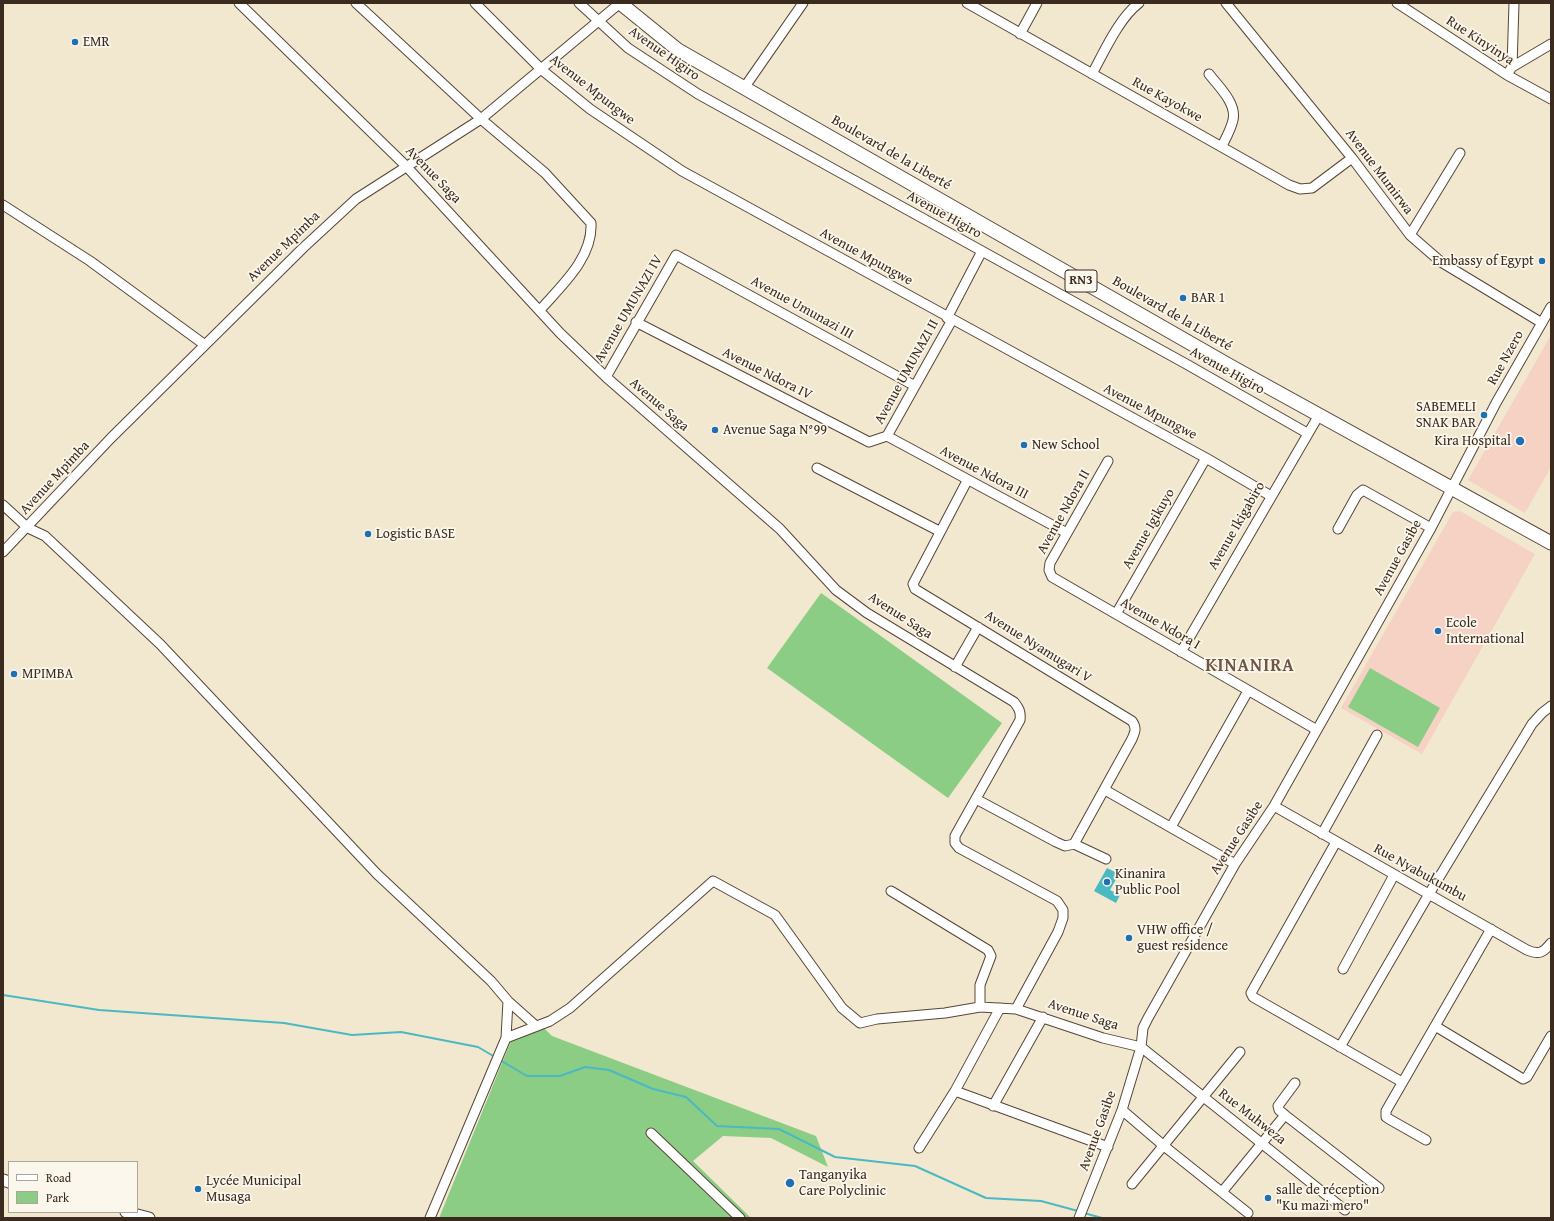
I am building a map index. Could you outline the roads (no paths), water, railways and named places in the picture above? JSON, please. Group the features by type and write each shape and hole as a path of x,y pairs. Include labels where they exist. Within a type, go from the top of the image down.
{"highway":[{"name":"Boulevard de la Liberté","path":"620,3 678,50 1232,367 1551,543"}],"main road":[{"path":"130,1213 149,1218"}],"street":[{"name":"Avenue Saga","path":"239,3 406,166 560,333 606,377 780,530 836,590 867,613 1014,702 1021,713 1020,720 975,802"},
{"path":"356,3 481,119 545,173 590,223 591,231 577,267 540,310"},
{"name":"Avenue Mpungwe","path":"475,3 542,70 620,131 682,171 949,319 1206,458 1271,496"},
{"name":"Avenue Higiro","path":"579,3 628,48 698,94 1307,433"},
{"name":"Avenue Mpimba","path":"3,552 28,528 111,438 303,248 356,199 481,119 542,70 620,3"},
{"path":"744,88 803,3"},
{"name":"Rue Kayokwe","path":"968,3 1020,34 1222,146 1289,185 1306,190 1312,188 1352,158"},
{"path":"1020,34 1037,3"},
{"path":"1092,74 1105,50 1131,9 1139,3"},
{"name":"Avenue Mumirwa","path":"1226,3 1352,158 1410,235 1441,262 1542,323"},
{"name":"Rue Kinyinya","path":"1397,3 1510,71 1551,99"},
{"path":"1510,71 1514,3"},
{"path":"1510,71 1551,44"},
{"path":"1209,74 1225,95 1234,113 1233,121 1222,146"},
{"path":"1410,235 1460,153"},
{"path":"3,205 90,261 205,345"},
{"name":"Avenue UMUNAZI II","path":"887,436 916,386 982,251"},
{"name":"Avenue UMUNAZI IV","path":"606,377 636,322 676,255"},
{"name":"Avenue Umunazi III","path":"676,255 916,386"},
{"name":"Rue Nzero","path":"1451,487 1551,306"},
{"name":"Avenue Ndora IV","path":"636,322 869,442 887,436"},
{"name":"Avenue Ikigabiro","path":"1181,652 1318,415"},
{"name":"Avenue Ndora III","path":"887,436 967,481 1068,533"},
{"name":"Avenue Igikuyo","path":"1116,614 1206,458"},
{"name":"Avenue Ndora II","path":"1052,577 1049,570 1050,563 1108,461"},
{"path":"817,468 939,531"},
{"name":"Avenue Nyamugari V","path":"967,481 939,531 913,584 915,589 1126,717 1135,725 1136,731 1132,739 1074,844"},
{"name":"Avenue Gasibe","path":"1079,1218 1122,1110 1141,1047 1143,1028 1148,1018 1235,864 1274,806 1431,528 1451,487"},
{"path":"1338,529 1357,495 1363,490 1431,528"},
{"path":"3,505 28,528 46,536 160,644 377,874 491,981 508,1001 536,1026 506,1038"},
{"name":"Avenue Ndora I","path":"1052,577 1317,730"},
{"path":"955,667 978,626"},
{"path":"1171,827 1248,691"},
{"path":"1340,1047 1429,894 1532,724 1551,706"},
{"path":"1322,834 1377,735"},
{"path":"1105,790 1235,864"},
{"path":"1016,1009 1058,932 1063,918 1063,910 1057,901 959,848 955,843 955,836 975,802 1065,846 1074,844 1106,859"},
{"name":"Rue Nyabukumbu","path":"1274,806 1535,954 1544,951 1551,944"},
{"path":"1336,842 1250,993 1253,997 1402,1082"},
{"path":"1343,969 1394,875"},
{"name":"Avenue Saga","path":"536,1026 550,1022 570,1008 713,881 775,915 842,1008 860,1023 877,1019 945,1013 980,1007 1016,1009 1103,1038 1141,1047"},
{"path":"892,891 988,950 991,956 980,985 980,1007"},
{"path":"1426,1140 1386,1117 1386,1111 1491,929"},
{"path":"430,1218 506,1038 508,1001"},
{"path":"919,1148 955,1091 1000,1008"},
{"path":"993,1106 1043,1017"},
{"path":"1435,1026 1523,1080 1527,1077 1551,1036"},
{"name":"Rue Muhweza","path":"1141,1047 1346,1210"},
{"path":"1132,1184 1240,1052"},
{"path":"1294,1083 1278,1106 1279,1110 1378,1188"},
{"path":"955,1091 1108,1147"},
{"path":"1122,1110 1164,1146 1248,1213"},
{"path":"1222,1192 1285,1115"},
{"path":"651,1133 740,1218"}],"water":[{"name":"Kinanira Public Pool","path":"1107,868 1119,874 1110,890 1120,895 1116,903 1094,891"}],"waterway":[{"path":"3,995 99,1010 284,1023 352,1035 401,1032 478,1047 495,1057"},
{"path":"500,1060 527,1076 560,1076 585,1067 609,1070 653,1089 686,1097 717,1126 779,1129 835,1157 915,1166 986,1198 1041,1201 1078,1211"},
{"path":"1084,1213 1102,1218"}],"place":[{"name":"EMR","path":"75,42"},
{"name":"Embassy of Egypt","path":"1542,261"},
{"name":"BAR 1","path":"1183,298"},
{"name":"SABEMELI SNAK BAR","path":"1484,415"},
{"name":"Avenue Saga N°99","path":"715,430"},
{"name":"Kira Hospital","path":"1520,441"},
{"name":"New School","path":"1024,445"},
{"name":"Logistic BASE","path":"368,534"},
{"name":"Ecole International","path":"1438,631"},
{"name":"MPIMBA","path":"14,674"},
{"name":"Kinanira Public Pool","path":"1107,882"},
{"name":"VHW office / guest residence","path":"1129,938"},
{"name":"Tanganyika Care Polyclinic","path":"790,1183"},
{"name":"Lycée Municipal Musaga","path":"198,1189"},
{"name":"salle de réception \"Ku mazi mero\"","path":"1268,1198"}],"district":[{"name":"KINANIRA","path":"1250,666"}]}
